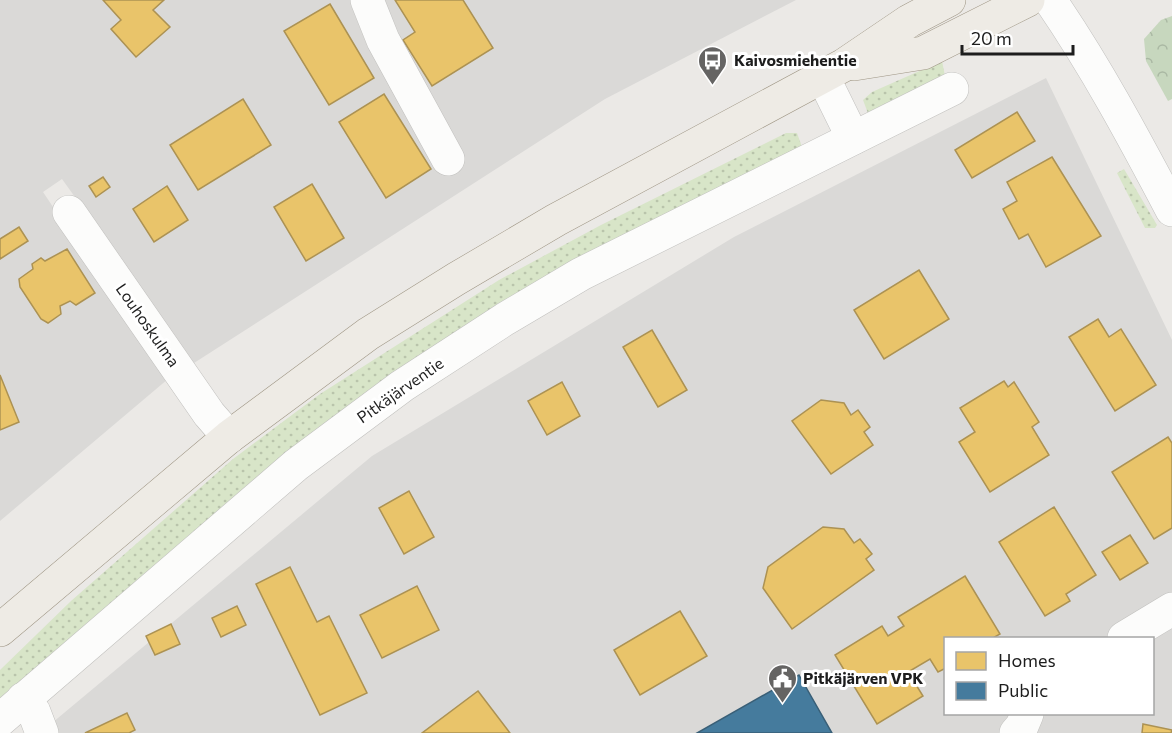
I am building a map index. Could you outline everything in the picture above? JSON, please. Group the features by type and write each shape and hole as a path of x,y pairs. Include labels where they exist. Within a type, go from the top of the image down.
{"main road":[{"path":"0,630 229,436 368,334 556,220 834,71 909,21 949,0"},
{"path":"834,71 923,52 1028,0"}],"street":[{"path":"367,0 383,40 448,159"},
{"path":"1050,0 1092,63 1172,210"},
{"path":"834,71 853,138"},
{"name":"Pitkäjärventie","path":"12,710 296,465 402,386 505,319 581,274 952,89"},
{"name":"Louhoskulma","path":"69,212 209,414 229,436"},
{"path":"1127,637 1172,609"},
{"path":"12,710 34,712 42,733"},
{"path":"1016,733 1027,715"}],"shaded area":[{"path":"0,0 796,0 605,99 194,363 62,179 43,192 168,379 0,521"},
{"path":"1046,78 1172,340 1172,733 40,733 372,456 734,237"}],"green space":[{"path":"1172,16 1172,99 1168,101 1146,61 1144,39 1161,20"},
{"path":"942,61 945,76 869,116 863,100 872,92"},
{"path":"786,133 797,133 802,147 568,272 0,703 0,670 71,601 233,459 320,394 499,280 601,225"},
{"path":"1124,169 1157,225 1155,228 1145,228 1117,173"}],"building: Homes":[{"path":"103,0 164,0 153,10 170,27 136,57 111,29 121,20"},
{"path":"395,0 463,0 493,48 432,86 403,40 415,32"},
{"path":"330,4 374,78 329,105 284,31"},
{"path":"384,94 431,169 386,198 339,122"},
{"path":"243,99 271,145 198,190 170,145"},
{"path":"1017,112 1035,141 972,178 955,150"},
{"path":"1052,157 1101,236 1046,267 1028,234 1019,239 1003,209 1017,201 1007,182"},
{"path":"103,177 110,187 96,197 89,186"},
{"path":"312,184 344,238 306,261 274,207"},
{"path":"167,186 188,220 154,242 133,209"},
{"path":"19,227 28,241 0,259 0,239"},
{"path":"67,249 95,293 76,305 70,301 60,306 61,314 48,323 41,319 20,287 19,279 33,269 32,264 41,258 45,261"},
{"path":"919,270 949,319 884,359 854,310"},
{"path":"1098,319 1109,337 1121,329 1156,385 1115,411 1069,337"},
{"path":"652,330 687,390 658,407 623,347"},
{"path":"0,375 19,422 0,430"},
{"path":"1004,381 1008,387 1014,382 1039,422 1032,427 1049,455 990,492 959,442 975,432 960,408"},
{"path":"562,382 580,416 547,435 528,401"},
{"path":"821,400 844,403 851,415 858,410 870,427 864,432 873,445 831,474 792,421"},
{"path":"1168,437 1172,443 1172,528 1154,539 1112,472"},
{"path":"409,491 434,537 404,554 379,508"},
{"path":"1054,507 1096,575 1066,594 1070,601 1045,616 999,542"},
{"path":"823,527 844,529 854,543 860,539 872,554 866,559 874,570 792,629 763,588 768,567"},
{"path":"1130,535 1148,563 1120,580 1102,552"},
{"path":"290,567 317,622 329,616 367,693 320,715 256,584"},
{"path":"965,576 1000,634 995,637 944,637 944,669 938,672 930,659 908,672 923,696 877,724 835,655 882,626 888,636 904,626 898,617"},
{"path":"417,586 439,630 382,658 360,615"},
{"path":"237,606 246,625 221,637 212,618"},
{"path":"680,611 707,656 640,695 614,650"},
{"path":"171,624 180,644 155,655 146,636"},
{"path":"478,691 510,733 422,733"},
{"path":"127,713 135,730 129,733 85,733"},
{"path":"1143,724 1172,730 1171,733 1142,733"}],"building: Public":[{"name":"Pitkäjärven VPK","path":"799,675 832,733 697,733"}],"place":[{"name":"Kaivosmiehentie","path":"713,86"},
{"name":"Pitkäjärven VPK","path":"782,704"}]}
